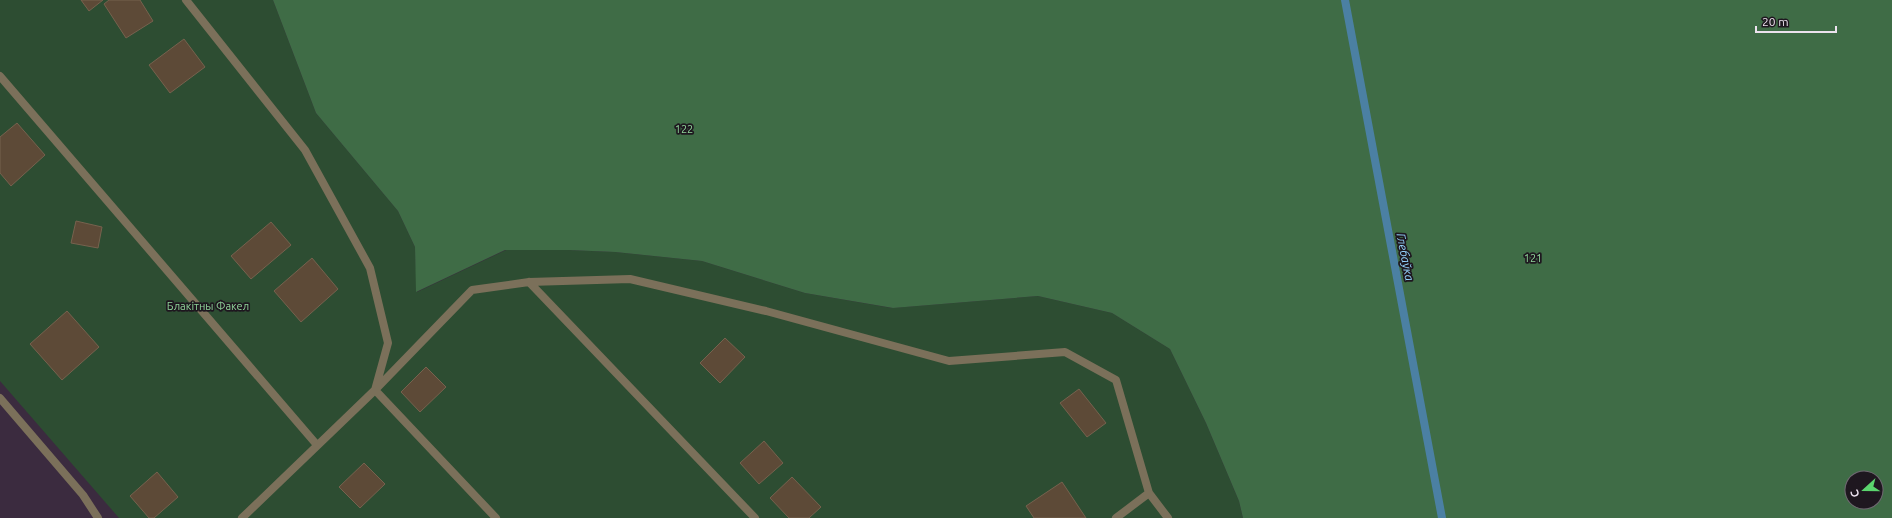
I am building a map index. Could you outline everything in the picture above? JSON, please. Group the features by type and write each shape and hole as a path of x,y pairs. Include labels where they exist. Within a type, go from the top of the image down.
{"street":[{"path":"186,0 305,150 370,268 388,343 375,390"},
{"path":"0,76 317,445"},
{"path":"242,518 375,390 472,290 528,282 630,279 766,311 949,362 1065,352 1116,380 1149,493 1168,518"},
{"path":"528,282 755,518"},
{"path":"375,390 496,518"},
{"path":"0,398 83,495 98,518"},
{"path":"1116,518 1149,493"}],"green space":[{"name":"Блакітны Факел","path":"0,0 273,0 316,113 398,211 415,247 417,292 506,250 568,250 615,252 702,261 805,293 892,308 1038,296 1112,313 1170,349 1206,423 1239,501 1243,518 119,518 0,381"},
{"name":"121","path":"273,0 1892,0 1892,518 1243,518 1239,501 1206,423 1170,349 1112,313 1038,296 893,308 805,293 702,261 615,252 568,250 505,250 416,292 415,247 398,211 316,113"}],"building":[{"path":"81,0 103,0 89,11"},
{"path":"109,0 140,0 153,21 126,38 104,4"},
{"path":"184,39 205,67 170,93 149,65"},
{"path":"17,123 45,155 11,186 0,173 0,137"},
{"path":"76,221 102,227 98,248 71,243"},
{"path":"271,222 291,245 251,279 231,256"},
{"path":"312,258 338,289 301,322 274,291"},
{"path":"67,311 99,347 62,380 30,344"},
{"path":"725,338 745,357 720,383 700,363"},
{"path":"426,367 446,387 420,412 401,392"},
{"path":"1079,389 1106,423 1087,437 1060,403"},
{"path":"764,441 783,463 759,484 740,463"},
{"path":"364,463 385,484 360,508 339,487"},
{"path":"157,472 178,497 154,518 149,518 130,496"},
{"path":"792,477 821,507 809,518 789,518 770,498"},
{"path":"1062,482 1086,518 1034,518 1026,506"}],"waterway":[{"name":"Глебаўка","path":"1345,0 1442,518"}],"park label":[{"name":"122","path":"684,129"}]}
